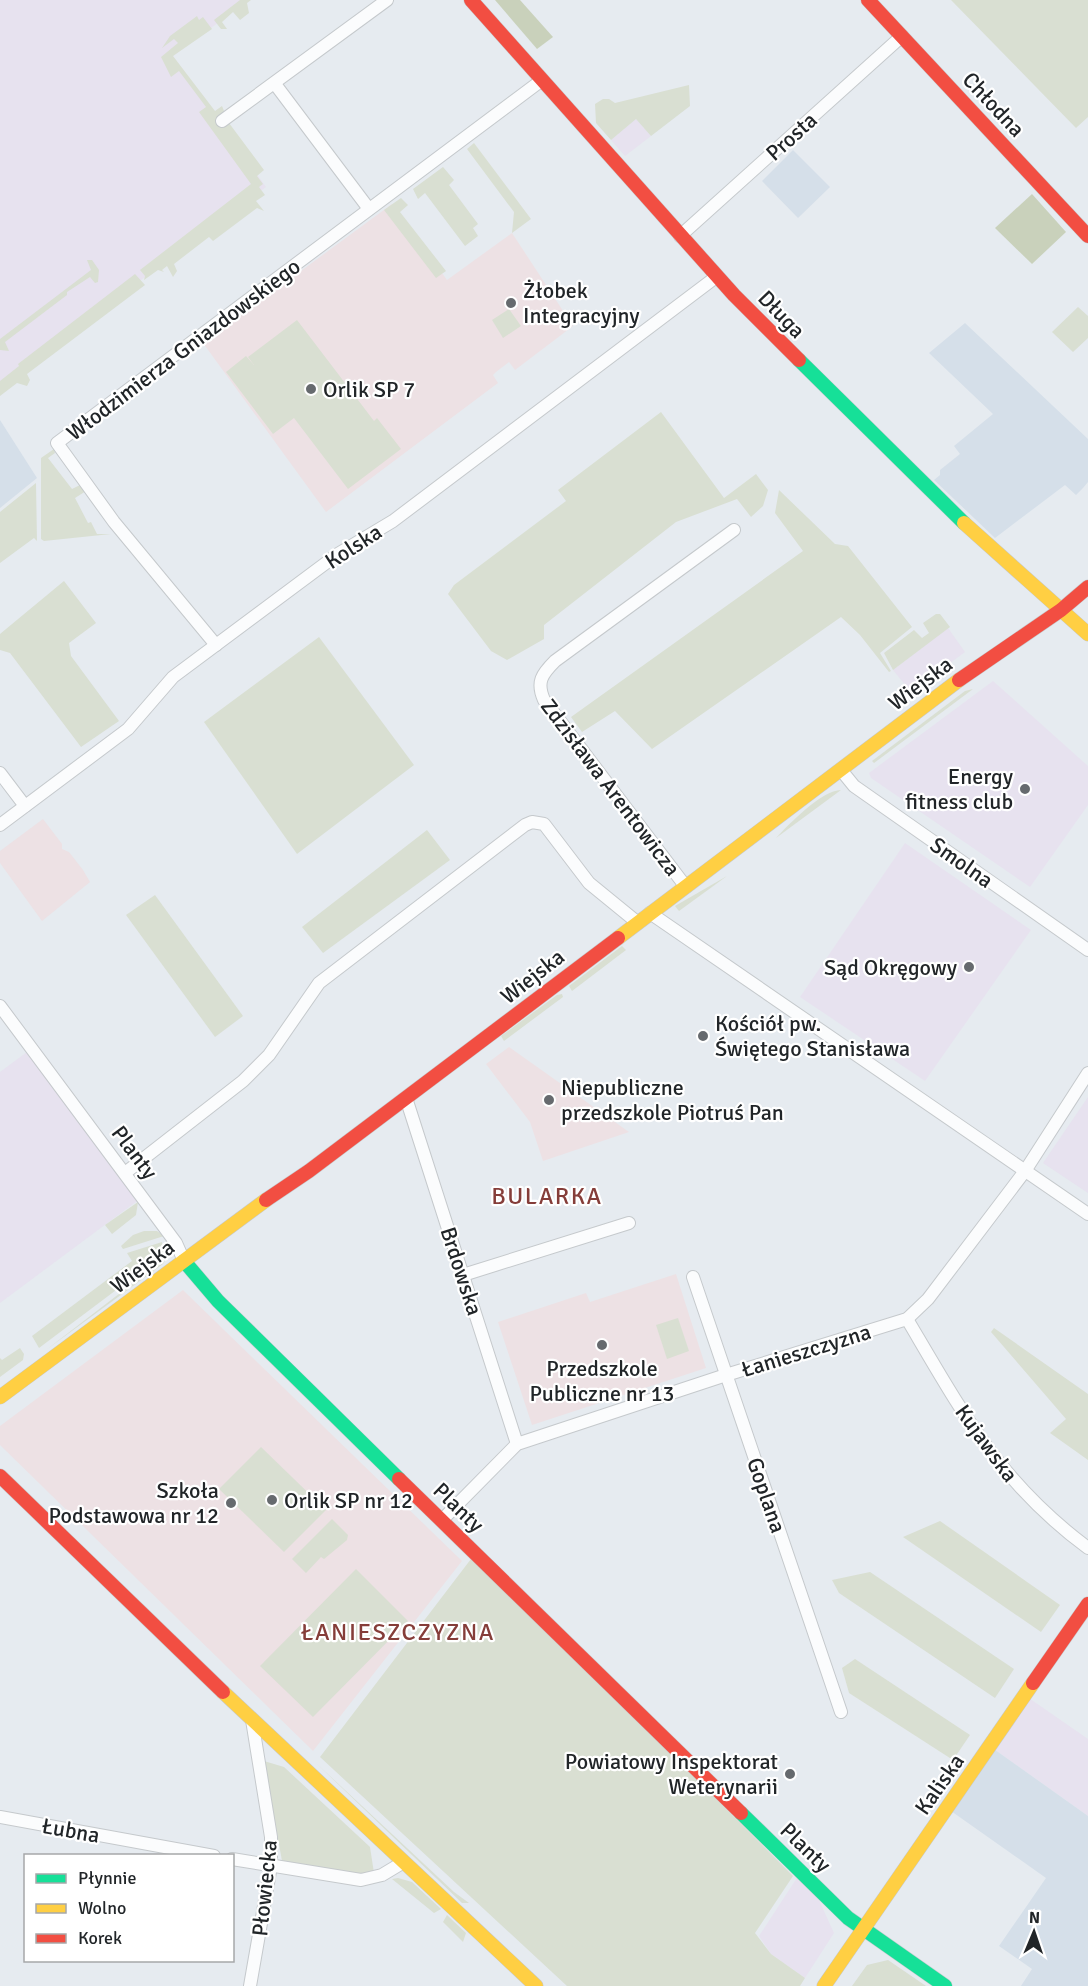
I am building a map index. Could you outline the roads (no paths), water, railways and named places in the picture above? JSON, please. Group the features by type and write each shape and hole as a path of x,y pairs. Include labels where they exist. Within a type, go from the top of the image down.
{"street":[{"path":"222,121 387,0"},
{"name":"Długa","path":"471,0 716,277 936,498 1088,634"},
{"name":"Chłodna","path":"868,0 1088,236"},
{"name":"Prosta","path":"680,236 902,36"},
{"name":"Włodzimierza Gniazdowskiego","path":"216,645 114,522 57,443 542,80"},
{"path":"275,84 369,209"},
{"name":"Kolska","path":"0,825 129,729 173,677 338,554 393,520 716,277"},
{"name":"Zdzisława Arentowicza","path":"686,887 544,700 539,683 544,672 555,661 735,530"},
{"name":"Wiejska","path":"0,1397 406,1098 994,655 1061,610 1088,587"},
{"name":"Smolna","path":"841,770 854,786 1088,950"},
{"path":"0,773 25,806"},
{"path":"125,1173 243,1081 263,1062 284,1037 319,983 525,825 532,822 544,824 589,883 638,923"},
{"path":"650,914 1088,1214"},
{"name":"Planty","path":"0,1006 176,1243 184,1260 198,1280 218,1301 864,1930 945,1986"},
{"name":"Łanieszczyzna","path":"442,1520 517,1444 726,1375 907,1319 928,1299 1025,1171 1088,1073"},
{"name":"Brdowska","path":"406,1098 517,1444"},
{"path":"463,1275 629,1223"},
{"name":"Goplana","path":"693,1277 841,1712"},
{"name":"Kujawska","path":"907,1319 993,1459 1044,1514 1088,1548"},
{"path":"0,1476 402,1863 536,1986"},
{"name":"Kaliska","path":"825,1986 1088,1604"},
{"name":"Płowiecka","path":"250,1986 271,1866 272,1837 252,1719"},
{"name":"Łubna","path":"0,1817 203,1854"},
{"path":"234,1859 361,1880 382,1875 402,1863"}],"place":[{"name":"Żłobek Integracyjny","path":"511,303"},
{"name":"Orlik SP 7","path":"311,389"},
{"name":"Energy fitness club","path":"1025,789"},
{"name":"Sąd Okręgowy","path":"969,967"},
{"name":"Kościół pw. Świętego Stanisława","path":"703,1036"},
{"name":"Niepubliczne przedszkole Piotruś Pan","path":"549,1100"},
{"name":"Przedszkole Publiczne nr 13","path":"602,1345"},
{"name":"Orlik SP nr 12","path":"272,1500"},
{"name":"Szkoła Podstawowa nr 12","path":"231,1503"},
{"name":"Powiatowy Inspektorat Weterynarii","path":"790,1774"}],"district":[{"name":"BULARKA","path":"547,1196"},
{"name":"ŁANIESZCZYZNA","path":"398,1632"}]}
